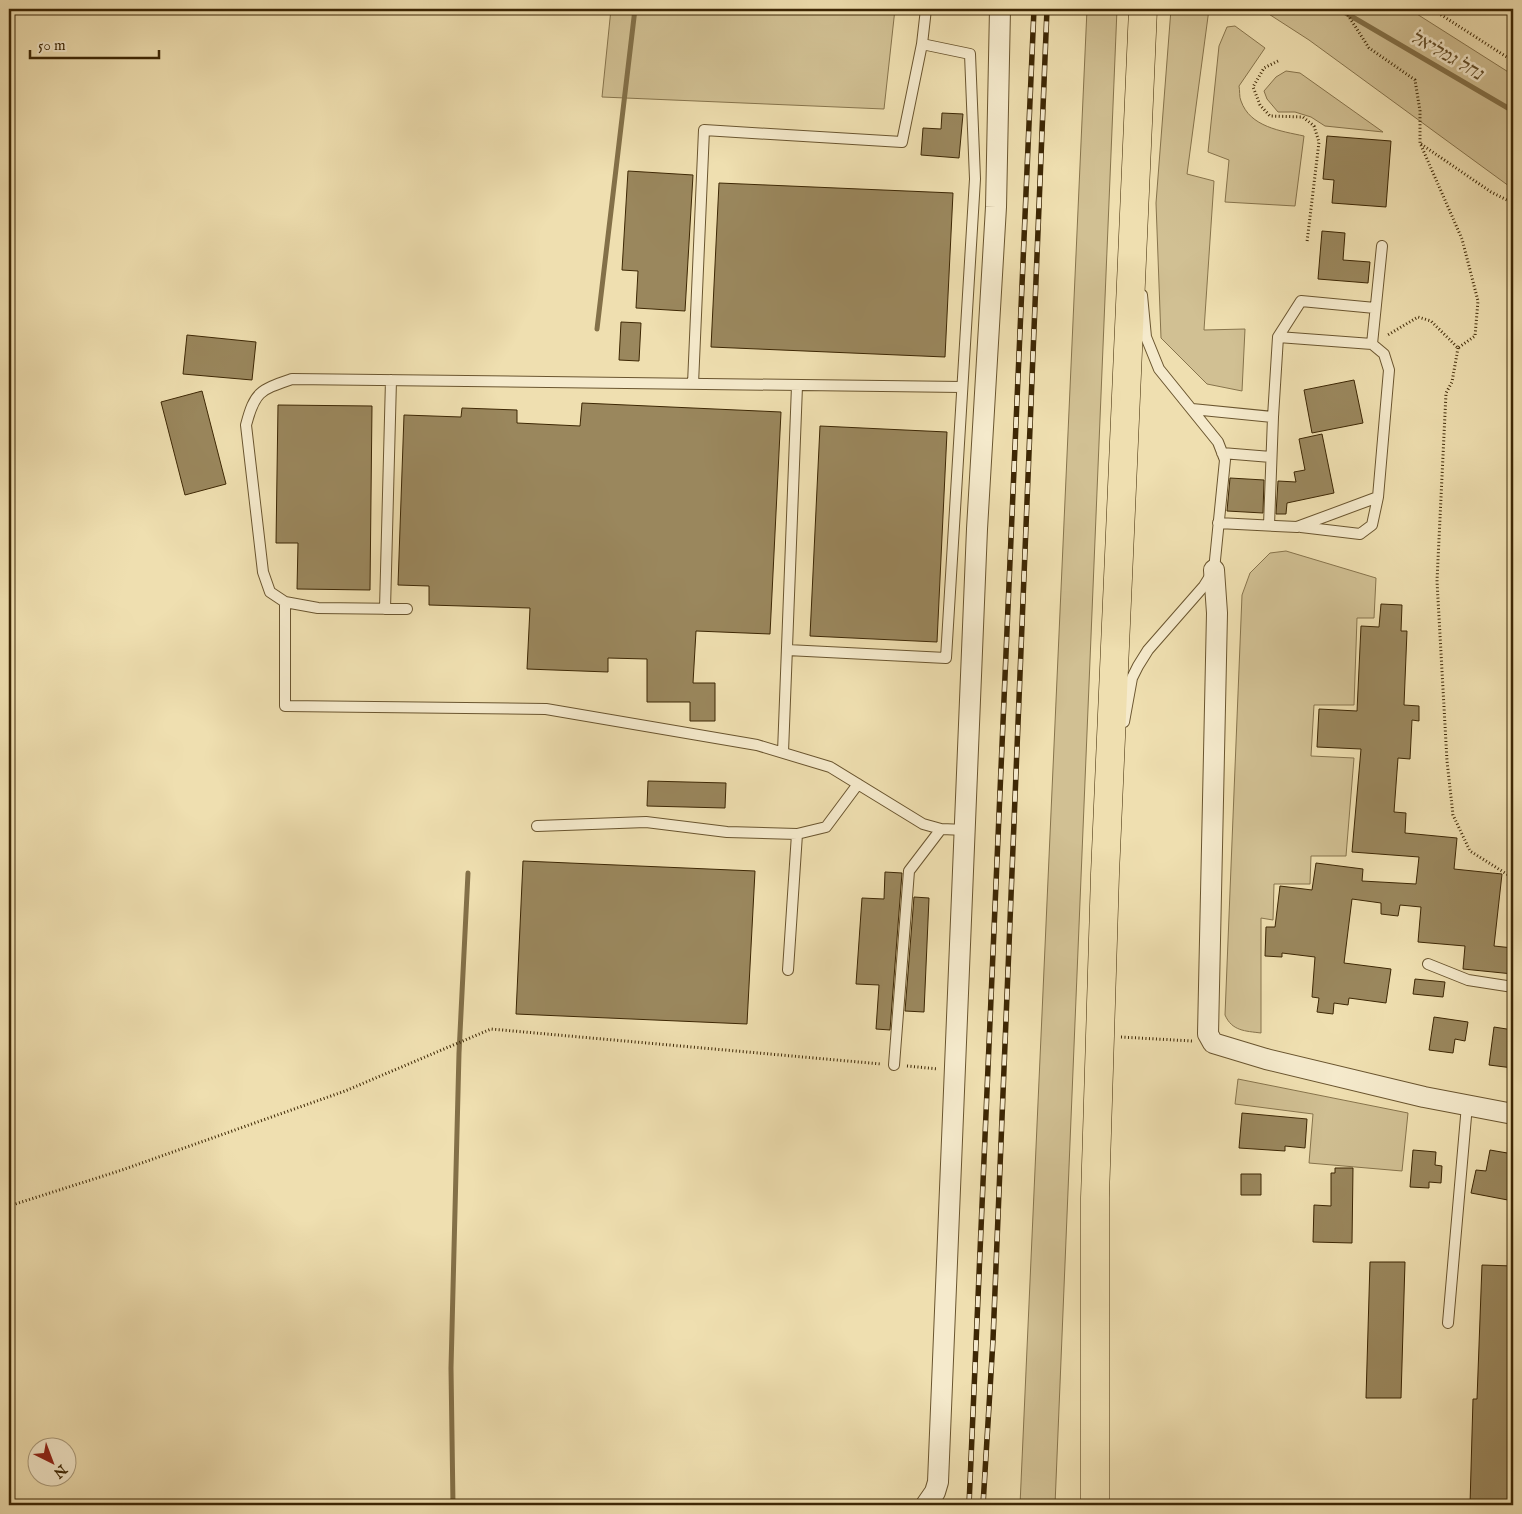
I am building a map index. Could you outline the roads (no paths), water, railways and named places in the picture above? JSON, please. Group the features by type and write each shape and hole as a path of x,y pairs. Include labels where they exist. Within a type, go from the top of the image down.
{"main road":[{"path":"1095,1505 1094,1198 1108,804 1144,9"}],"street":[{"path":"926,1505 935,1492 938,1482 978,529 996,206 1000,9"},
{"path":"1214,570 1217,613 1208,1034 1213,1043 1266,1059 1424,1097 1513,1114"}],"lane":[{"path":"693,384 704,130 902,142 922,44 926,9"},
{"path":"787,650 946,658 975,179 970,54 922,44"},
{"path":"1108,804 1132,678 1148,650 1204,586 1214,570 1225,460 1218,442 1159,369 1146,337 1134,206"},
{"path":"1372,344 1382,246"},
{"path":"1269,526 1278,337 1301,301 1375,308"},
{"path":"1218,524 1297,527 1360,534 1372,526 1378,497 1389,370 1384,354 1372,344 1278,337"},
{"path":"407,609 318,608 285,602 270,592 263,572 246,425 252,402 266,388 292,378 962,387"},
{"path":"385,609 391,380"},
{"path":"783,752 797,386"},
{"path":"1192,409 1273,417"},
{"path":"1222,453 1271,457"},
{"path":"1297,527 1378,497"},
{"path":"285,602 285,706 546,709 757,744 830,767 924,824 941,829 966,830"},
{"path":"537,826 646,822 727,832 798,834 826,826 858,784"},
{"path":"894,1065 909,871 941,829"},
{"path":"788,970 798,834"},
{"path":"1428,964 1468,980 1513,987"},
{"path":"1448,1324 1467,1105"}],"waterway":[{"path":"597,329 635,9"},
{"name":"נחל גמליאל","path":"1339,9 1513,111"},
{"path":"453,1505 451,1368 459,1053 468,873"}],"railway":[{"path":"969,1505 1034,9"},
{"path":"983,1505 993,1340 1047,9"}]}
